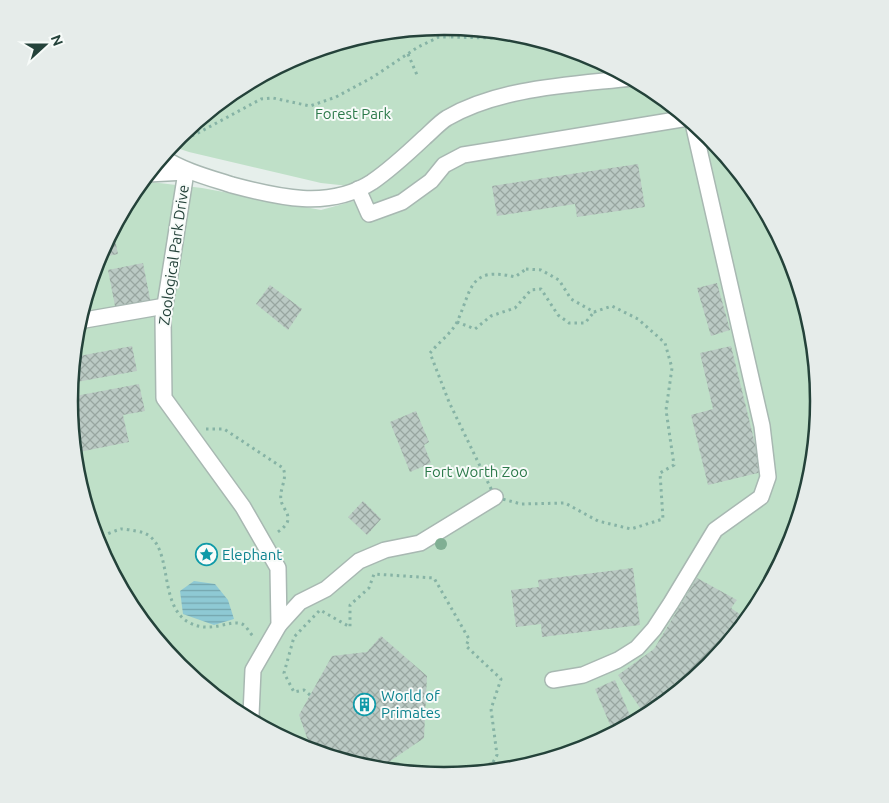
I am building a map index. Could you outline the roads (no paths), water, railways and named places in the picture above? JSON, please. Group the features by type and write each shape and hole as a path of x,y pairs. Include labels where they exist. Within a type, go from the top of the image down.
{"street":[{"path":"168,161 186,172 265,194 303,200 325,199 358,189 389,170 446,119 483,102 520,94 620,80"},
{"path":"358,189 369,214 402,202 431,181 444,165 463,155 678,120"},
{"path":"553,680 583,675 618,660 636,648 654,629 714,530 761,497 768,477 762,426 696,135"},
{"path":"158,173 186,172"},
{"name":"Zoological Park Drive","path":"186,172 163,318 164,398 244,508 265,542 278,568 279,625"},
{"path":"87,319 165,306"},
{"path":"251,713 253,670 279,625 300,602 326,589 360,561 385,550 420,543 495,496"}],"water":[{"path":"194,581 215,584 228,600 234,619 214,625 183,614 180,591"}],"place":[{"name":"Elephant","path":"206,555"},
{"name":"World of Primates","path":"365,705"}],"park label":[{"name":"Forest Park","path":"353,114"},
{"name":"Fort Worth Zoo","path":"476,472"}]}
